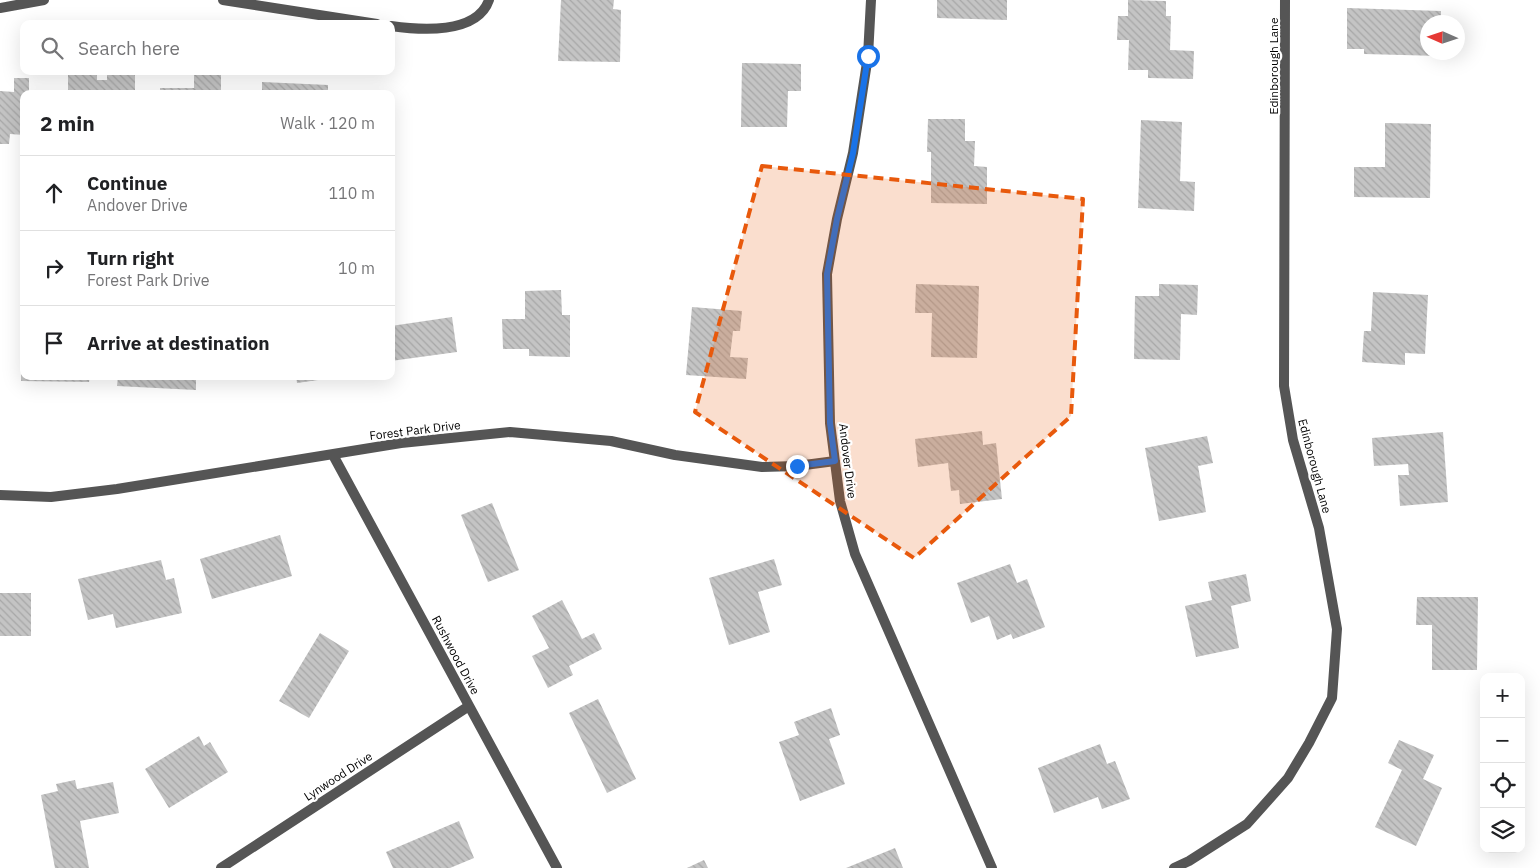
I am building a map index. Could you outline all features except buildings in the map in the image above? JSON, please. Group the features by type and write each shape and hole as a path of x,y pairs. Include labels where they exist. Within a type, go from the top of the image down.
{"street":[{"path":"0,8 44,0"},
{"path":"223,0 350,20"},
{"path":"395,27 417,30 454,27 478,14 489,0"},
{"name":"Andover Drive","path":"870,0 868,56 853,153 837,219 827,274 830,423 840,501 855,554 992,868"},
{"name":"Edinborough Lane","path":"1174,868 1189,861 1247,824 1288,778 1309,743 1332,698 1337,629 1319,528 1293,440 1284,386 1286,0"},
{"name":"Forest Park Drive","path":"0,495 51,497 242,470 401,443 510,432 611,441 675,455 762,467 797,466 835,461"},
{"name":"Rushwood Drive","path":"333,455 557,868"},
{"name":"Lynwood Drive","path":"221,868 469,706"}],"highlighted area":[{"path":"762,166 1083,199 1071,416 914,558 695,412"}],"route":[{"path":"797,466 835,461 830,423 827,274 837,219 853,153 868,56"}]}
